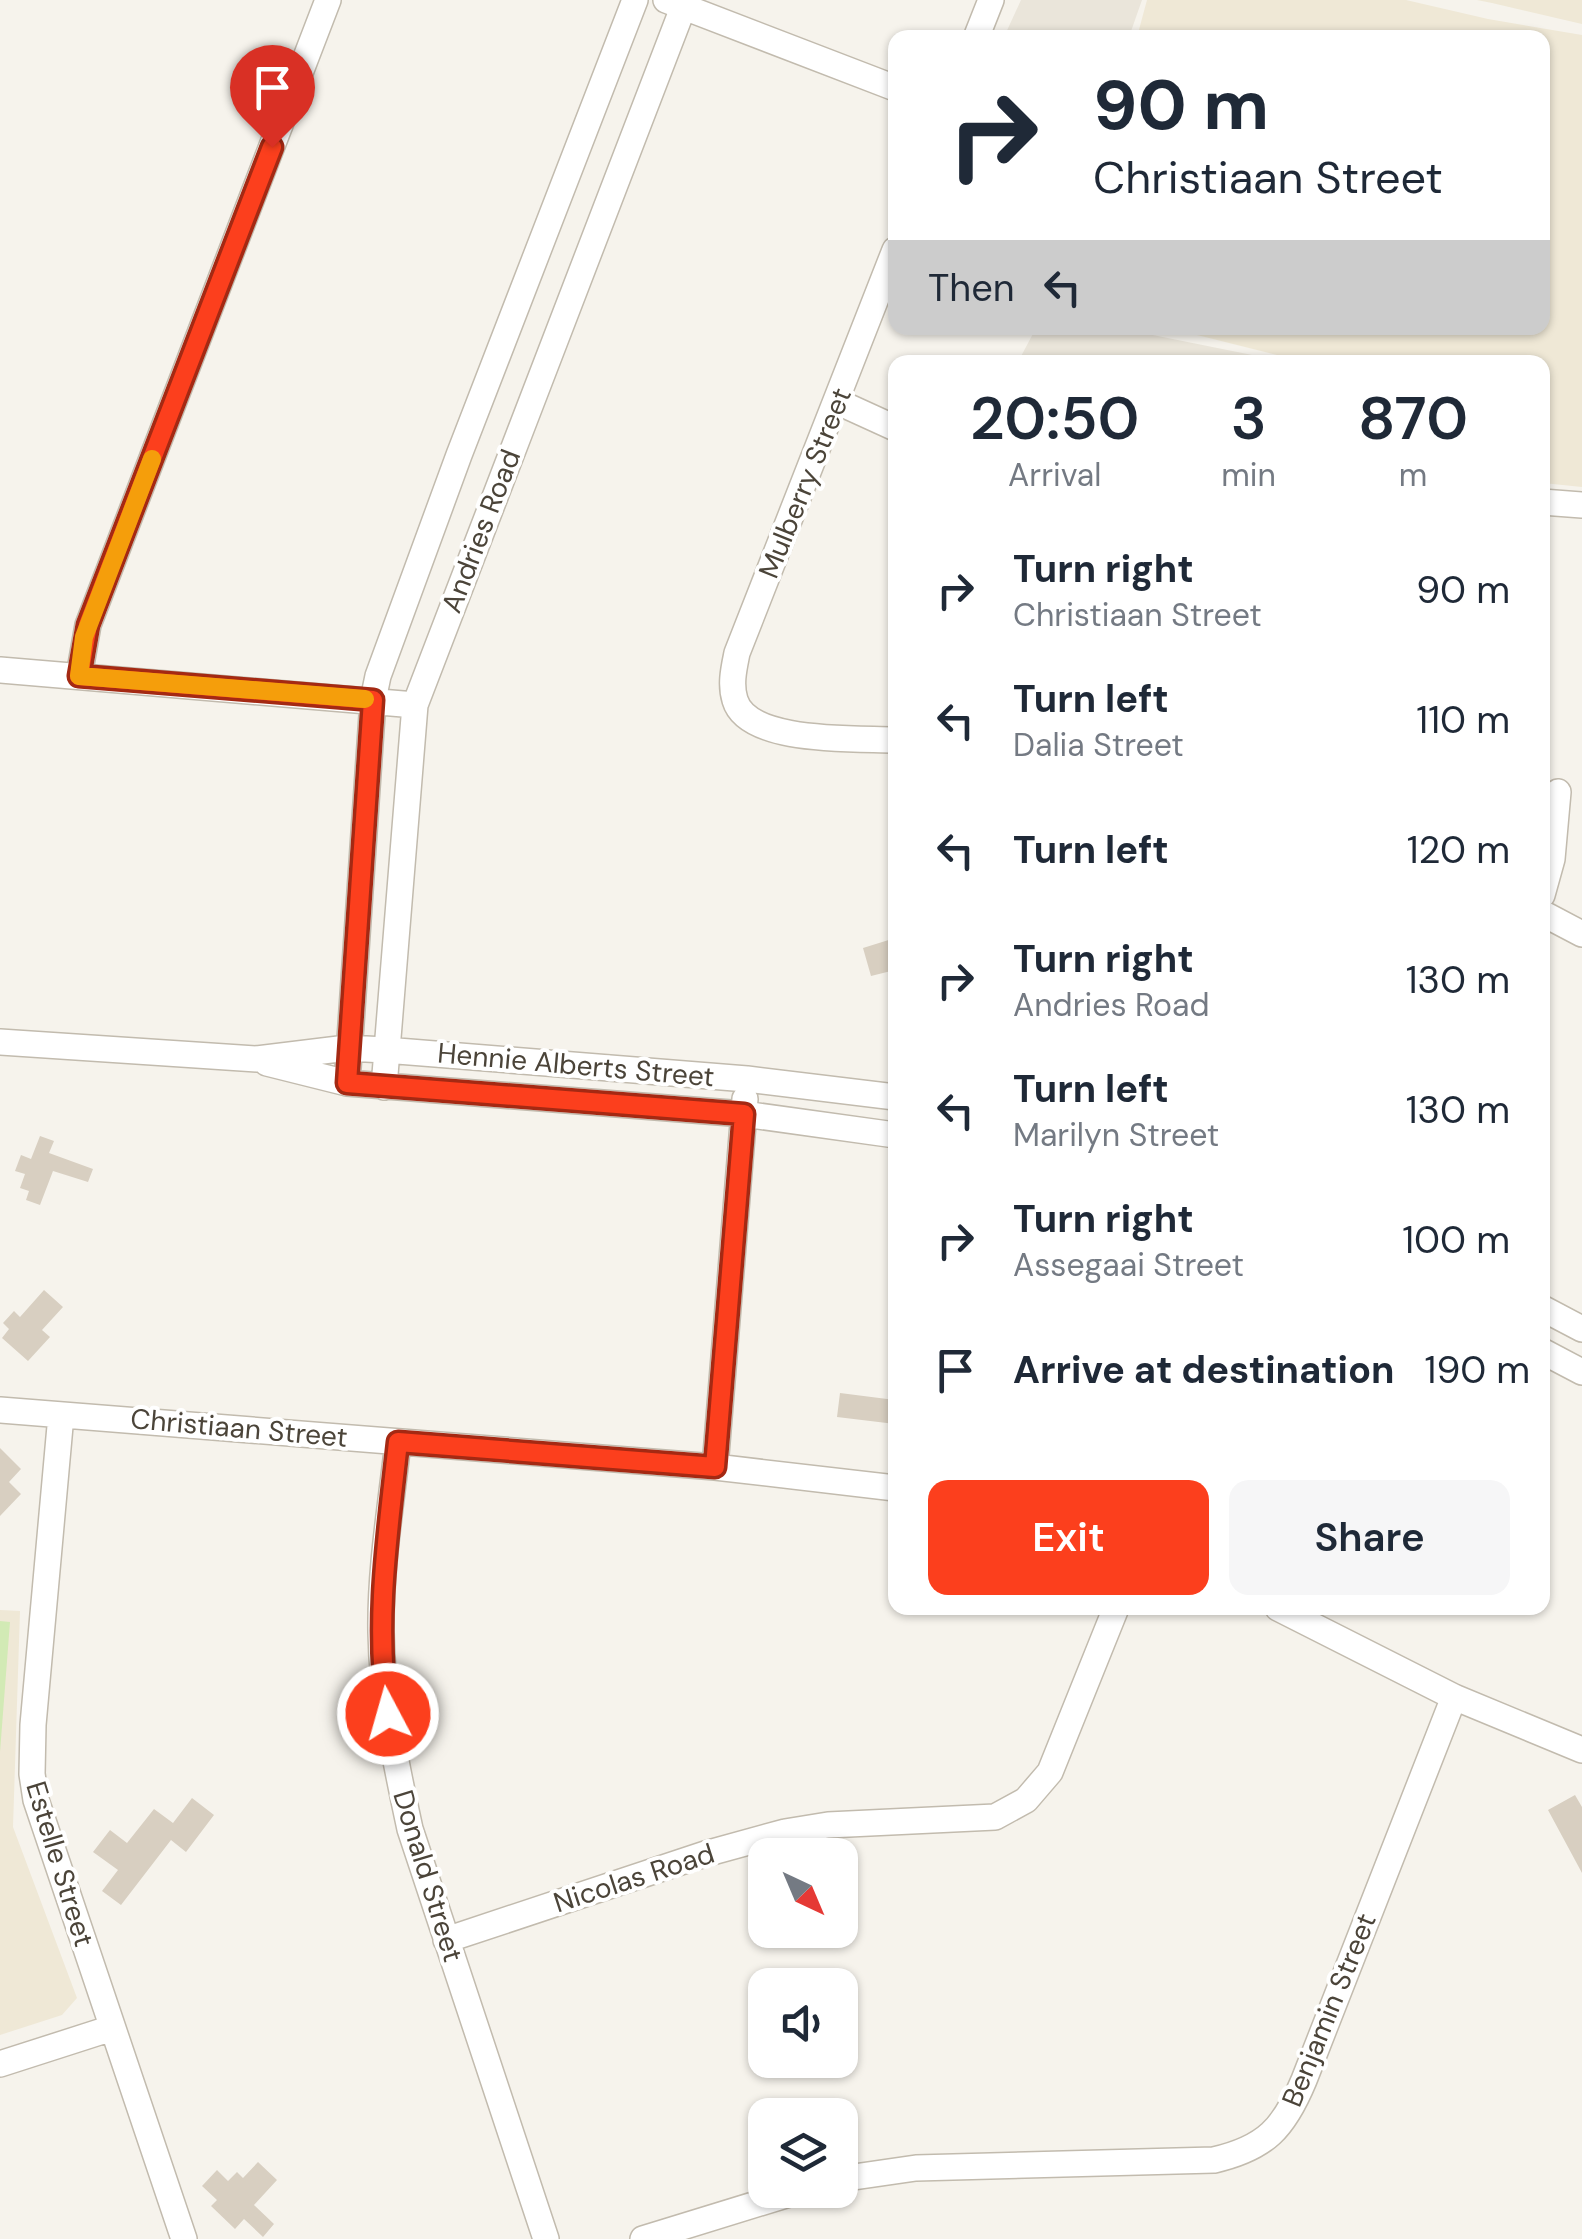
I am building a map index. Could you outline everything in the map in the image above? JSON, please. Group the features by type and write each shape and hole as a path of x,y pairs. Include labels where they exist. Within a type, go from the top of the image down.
{"street":[{"path":"79,676 88,625 328,0"},
{"name":"Andries Road","path":"347,1083 373,700 378,676 635,0"},
{"path":"979,30 991,0"},
{"path":"678,2 888,85"},
{"name":"Andries Road","path":"384,1087 415,706 678,2"},
{"name":"Mulberry Street","path":"888,269 738,653 732,680 735,702 746,716 764,727 789,734 888,740"},
{"path":"838,402 888,425"},
{"path":"1550,503 1582,505"},
{"path":"0,670 415,706"},
{"path":"1550,866 1561,791"},
{"path":"1550,917 1582,934"},
{"name":"Hennie Alberts Street","path":"0,1042 257,1059 347,1048 386,1050 747,1079 888,1096"},
{"name":"Hennie Alberts Street","path":"257,1059 286,1070 347,1083 744,1114 888,1134"},
{"path":"715,1467 747,1079"},
{"path":"1550,1312 1582,1329"},
{"path":"1550,1355 1582,1372"},
{"name":"Christiaan Street","path":"0,1410 715,1467 888,1487"},
{"name":"Estelle Street","path":"62,1415 32,1774 36,1800 184,2239"},
{"name":"Donald Street","path":"398,1442 384,1565 384,1685 410,1829 546,2239"},
{"name":"Nicolas Road","path":"446,1940 705,1854 785,1832 828,1825 980,1820 1012,1810 1037,1790 1050,1772 1113,1615"},
{"path":"1292,1615 1454,1696 1582,1750"},
{"name":"Benjamin Street","path":"858,2176 916,2168 1214,2160 1233,2156 1264,2141 1284,2120 1304,2080 1454,1696"},
{"path":"0,2064 112,2028"},
{"path":"643,2239 748,2207"}],"shaded area":[{"path":"1021,0 1142,0 1131,30 1007,30"},
{"path":"1147,0 1406,0 1582,35 1582,487 1550,484 1550,355 1277,355 1197,335 1550,335 1550,30 1139,30"},
{"path":"1477,0 1582,0 1582,24 1492,3"},
{"path":"1032,335 1153,335 1252,355 1022,355"},
{"path":"0,1610 20,1611 13,1827 77,1998 62,2015 0,2035"}],"green space":[{"path":"0,1621 10,1622 0,1752"}],"building":[{"path":"888,940 888,972 871,976 863,948"},
{"path":"40,1136 54,1141 49,1153 93,1169 88,1182 53,1171 40,1205 26,1200 29,1191 20,1188 25,1174 15,1171 21,1155 31,1159"},
{"path":"44,1290 63,1307 42,1330 50,1337 28,1361 2,1338 9,1329 3,1323 14,1311 20,1317"},
{"path":"840,1393 888,1399 888,1423 837,1417"},
{"path":"0,1448 21,1469 9,1482 21,1494 0,1516"},
{"path":"1575,1795 1582,1807 1582,1873 1548,1810"},
{"path":"192,1798 214,1815 186,1852 171,1840 121,1905 102,1891 118,1870 93,1852 110,1830 127,1843 154,1809 173,1823"},
{"path":"258,2162 277,2180 254,2205 274,2224 263,2237 244,2219 235,2229 211,2206 217,2200 202,2186 217,2170 228,2181 237,2172 243,2178"}],"slow traffic":[{"path":"152,459 84,637 79,676 365,699"}],"route":[{"path":"272,147 88,625 79,676 373,700 347,1083 744,1114 715,1467 398,1442 381,1632 388,1714"}]}
